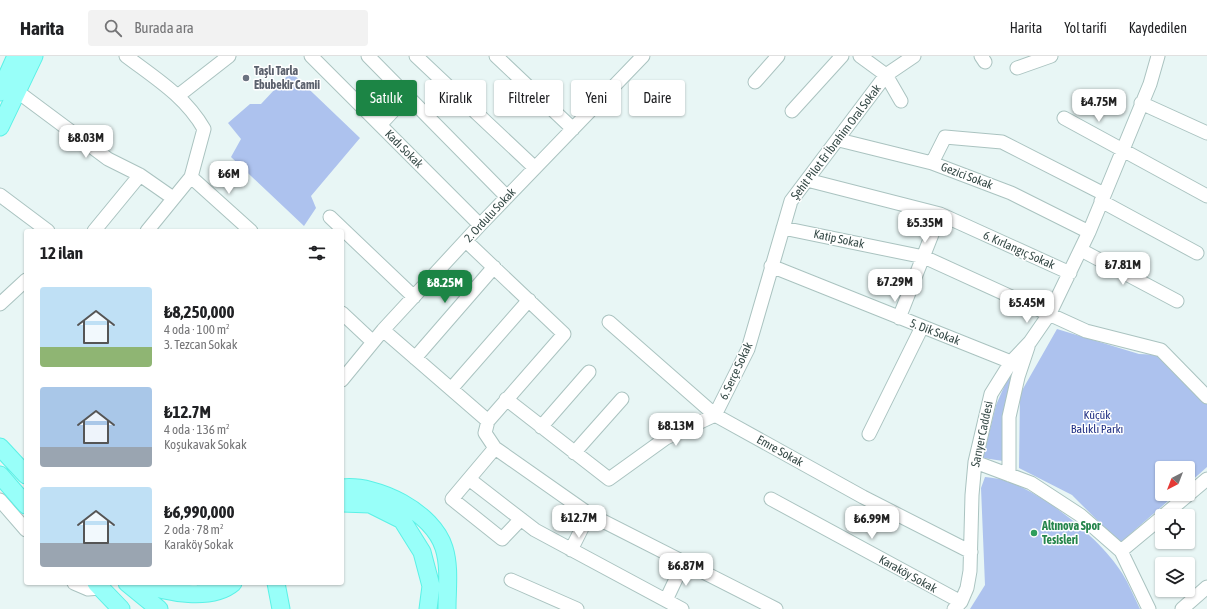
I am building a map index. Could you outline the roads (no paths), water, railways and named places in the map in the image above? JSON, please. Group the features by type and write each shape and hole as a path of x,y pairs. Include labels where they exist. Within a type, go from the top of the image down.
{"main road":[{"path":"0,92 16,56"},
{"path":"0,127 34,56"},
{"path":"0,447 24,473"},
{"path":"0,475 24,503"},
{"path":"344,488 353,487 381,493 411,508 433,528 444,548 448,574 447,609"},
{"path":"344,503 370,504 402,520 422,552 431,586 428,609"},
{"path":"129,585 159,609"},
{"path":"147,585 158,590 190,595 227,589 232,585"},
{"path":"276,585 281,609"},
{"path":"98,586 121,609"}],"street":[{"path":"126,56 179,96 196,115 204,129 191,177 149,229"},
{"name":"Kadı Sokak","path":"311,56 480,225"},
{"path":"368,56 391,80"},
{"path":"416,56 535,168"},
{"path":"496,56 572,129"},
{"name":"2. Ordulu Sokak","path":"344,378 383,330 480,225 643,56"},
{"path":"755,82 778,56"},
{"path":"792,111 842,56"},
{"path":"860,56 886,75 901,101"},
{"name":"Şehit Pilot Er İbrahim Oral Sokak","path":"771,266 791,201 839,140 886,75 914,56"},
{"path":"1016,68 1051,56"},
{"name":"Sarıyer Caddesi","path":"958,606 967,588 971,552 975,462 991,394 1011,362 1030,342 1050,313 1070,273 1089,232 1150,84 1158,56"},
{"path":"179,96 222,58"},
{"path":"18,92 108,159 140,175 173,198"},
{"path":"1141,103 1207,133"},
{"path":"417,106 508,197"},
{"path":"380,125 388,116"},
{"path":"1064,118 1207,196"},
{"path":"932,163 945,137 1002,142 1103,197 1197,253"},
{"name":"Gezici Sokak","path":"839,140 932,163 1011,193 1089,232"},
{"path":"96,229 140,175"},
{"path":"191,177 249,229"},
{"name":"6. Kırlangıç Sokak","path":"807,180 940,214 1070,273"},
{"path":"0,195 45,229"},
{"path":"899,318 940,214"},
{"path":"330,217 343,229"},
{"name":"Katip Sokak","path":"783,228 924,257 1050,313 1086,331 1161,350 1207,397"},
{"path":"344,230 414,297"},
{"path":"466,241 564,334 488,421 485,433 495,448 589,514 776,609"},
{"path":"1081,250 1177,301"},
{"name":"5. Dik Sokak","path":"771,266 1011,362"},
{"name":"6. Serçe Sokak","path":"506,399 609,479 666,438 715,415 748,349 771,266"},
{"path":"415,358 494,267"},
{"path":"0,304 24,282"},
{"path":"451,389 529,300"},
{"path":"344,315 373,342"},
{"name":"Emre Sokak","path":"609,322 715,415 863,497 971,552"},
{"path":"869,434 922,327"},
{"path":"383,330 488,421"},
{"path":"1009,475 1009,417 1018,377 1030,342"},
{"path":"541,427 589,372"},
{"path":"574,453 622,399"},
{"path":"495,448 452,499 502,539 521,519"},
{"path":"975,462 1031,483 1080,515 1120,551 1149,609"},
{"path":"469,479 535,530 682,609"},
{"path":"1171,509 1207,479"},
{"name":"Karaköy Sokak","path":"771,499 958,606"},
{"path":"0,500 24,528"},
{"path":"572,550 589,514"},
{"path":"1120,551 1155,522"},
{"path":"666,600 684,562"},
{"path":"511,580 577,609"},
{"path":"79,585 88,589 98,586"},
{"path":"1182,609 1207,586"}],"place":[{"name":"Taşlı Tarla Ebubekir Camii","path":"246,78"},
{"name":"Altınova Spor Tesisleri","path":"1034,533"}],"park label":[{"name":"Küçük Balıklı Parkı","path":"1097,422"}]}
